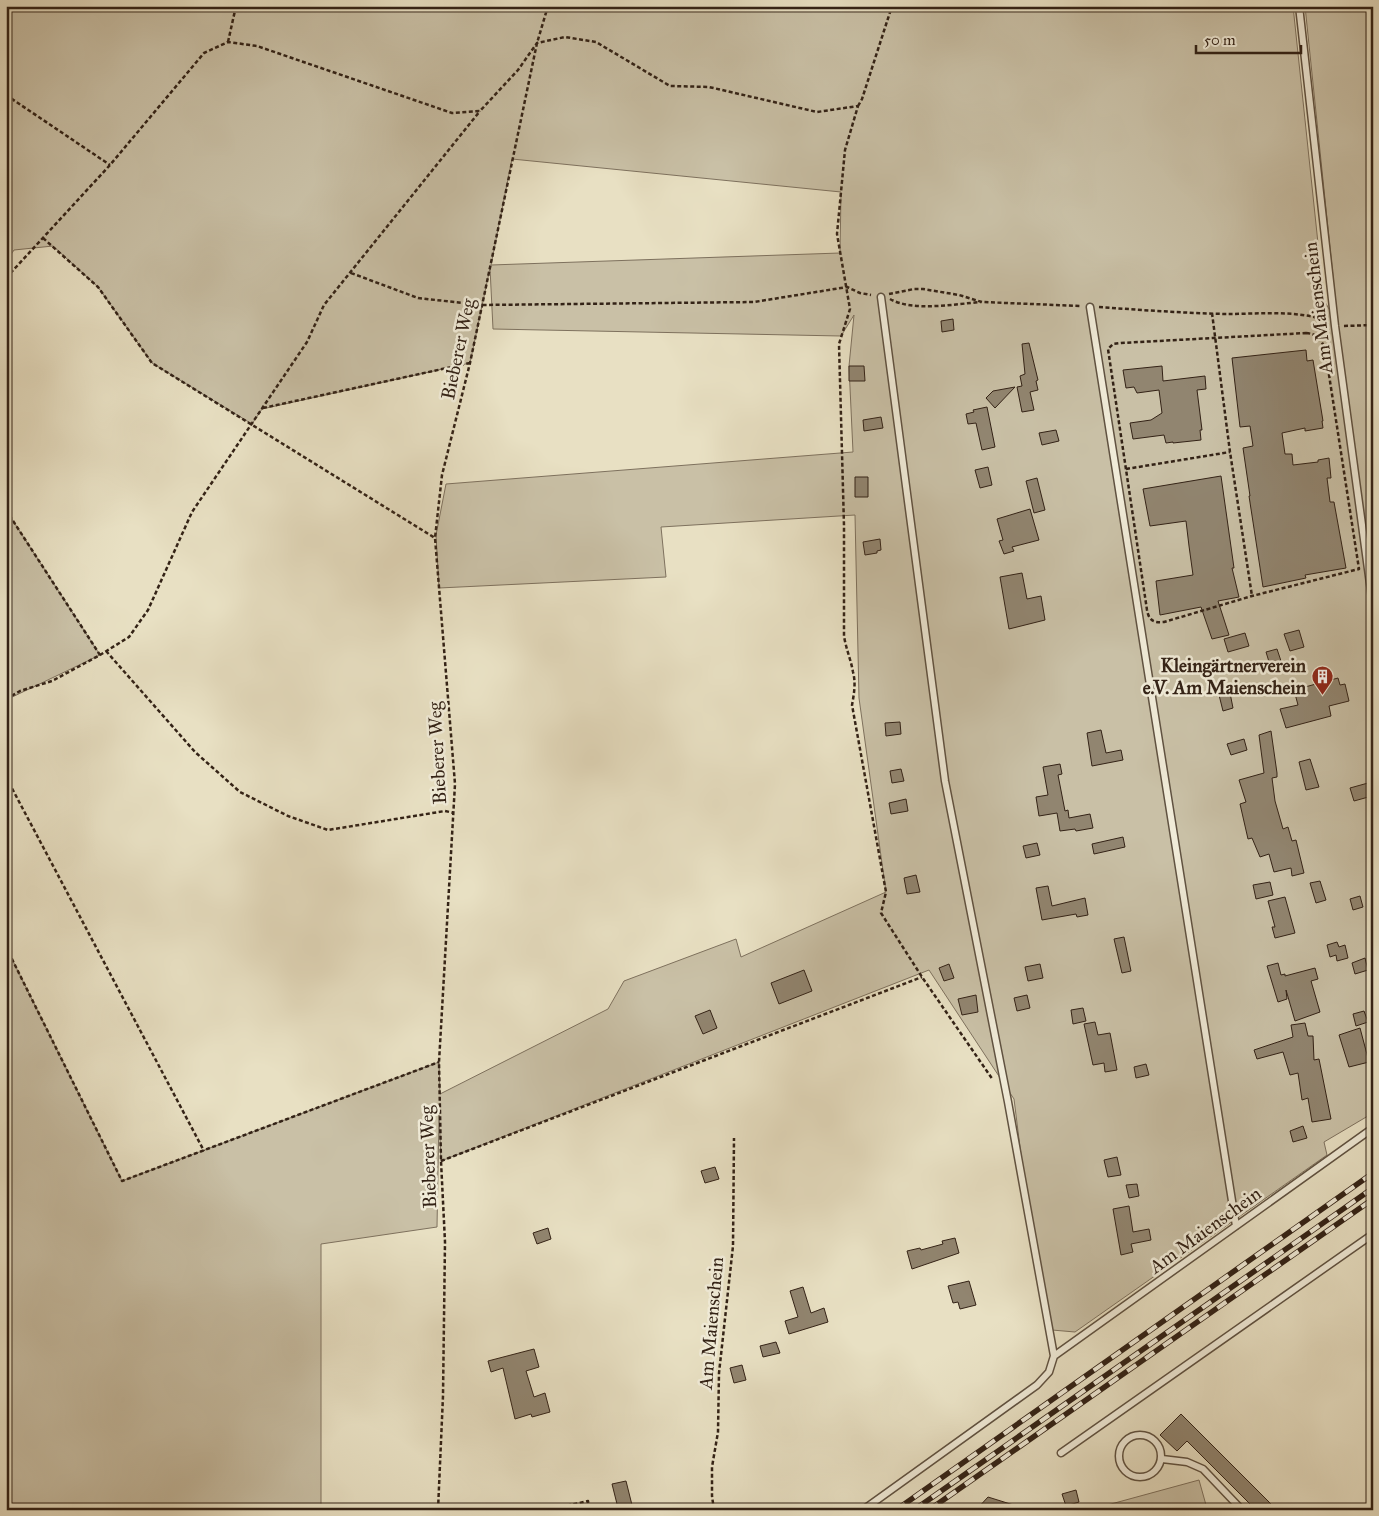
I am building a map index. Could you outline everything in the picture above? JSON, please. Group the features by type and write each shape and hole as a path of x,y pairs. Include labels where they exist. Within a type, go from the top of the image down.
{"lane":[{"name":"Am Maienschein","path":"1299,6 1335,326 1373,606"},
{"path":"881,297 945,780 1008,1102 1054,1356"},
{"path":"1090,307 1236,1226"},
{"name":"Am Maienschein","path":"862,1510 1037,1385 1049,1372 1054,1356 1373,1128"},
{"path":"1061,1453 1373,1234"},
{"path":"1138,1435 1150,1437 1158,1444 1162,1459 1153,1474 1142,1478 1131,1476 1126,1472 1119,1458 1121,1447 1126,1440 1138,1435"},
{"path":"1162,1459 1187,1462 1203,1469 1242,1510"}],"path":[{"path":"228,42 236,6"},
{"name":"Bieberer Weg","path":"438,1510 444,1396 445,1252 440,1161 439,1062 455,784 435,538 442,475 470,363 537,43 548,6"},
{"path":"892,6 845,150 837,234 850,309 839,344 844,526 844,636 855,684 852,706 886,892 881,913 922,978 997,1087"},
{"path":"6,699 20,691 52,681 100,655 128,637 148,610 192,512 307,342 324,305 480,111 518,70 537,43 565,37 596,42 670,86 709,87 817,112 858,106"},
{"path":"6,278 110,165 204,53 228,42 257,46 452,113 480,111"},
{"path":"6,94 110,165"},
{"path":"44,238 98,287 152,363 435,538"},
{"path":"351,273 418,298 481,305 754,302 847,287 860,293 881,297"},
{"path":"982,302 959,295 923,289 884,295 900,304 925,306 982,302 1212,314 1312,316 1325,320 1335,326 1373,324"},
{"path":"1212,314 1230,452 1252,596"},
{"path":"1306,333 1317,336 1321,340 1325,349 1359,569 1252,596 1157,623 1148,616 1108,349 1113,344 1121,343 1215,339 1306,333"},
{"path":"262,408 470,363"},
{"path":"1125,469 1230,452"},
{"path":"6,510 100,655"},
{"path":"106,651 195,752 240,792 288,816 328,830 445,811 454,813"},
{"path":"6,777 204,1151"},
{"path":"6,947 122,1181 439,1062"},
{"path":"440,1161 922,978"},
{"name":"Am Maienschein","path":"714,1510 712,1467 718,1432 719,1372 733,1246 734,1138"},
{"path":"548,1510 588,1501 589,1510"}],"shaded area":[{"path":"6,6 1293,6 1324,300 1338,325 1305,6 1373,6 1373,1113 1324,1142 1327,1155 1075,1332 1052,1330 1028,1211 1014,1099 929,970 441,1161 439,1115 437,1227 321,1244 321,1510 6,1510 6,947 122,1181 439,1062 440,1094 608,1009 624,981 736,939 741,957 886,892 859,698 855,515 661,527 666,577 439,588 436,535 446,484 853,452 849,366 854,315 841,336 493,329 490,268 470,363 262,409 252,424 152,363 98,287 53,246 14,250 6,262","holes":["512,159 841,192 840,253 491,265"]},
{"path":"6,510 100,655 6,700"},
{"path":"1199,1480 1206,1505 1213,1510 1089,1510"}],"building":[{"path":"953,319 954,330 942,332 941,321"},
{"path":"1029,343 1038,380 1036,381 1038,390 1030,392 1034,410 1022,412 1017,387 1022,386 1020,376 1025,374 1022,344"},
{"path":"1306,350 1307,361 1313,360 1323,428 1305,431 1305,428 1282,433 1285,454 1292,454 1293,465 1318,462 1318,460 1329,458 1331,478 1327,478 1330,502 1334,502 1346,568 1305,575 1306,578 1263,587 1243,448 1253,446 1250,426 1240,427 1232,358"},
{"path":"849,366 864,366 865,381 849,381"},
{"path":"1162,366 1163,381 1205,376 1206,389 1197,390 1202,430 1200,430 1201,440 1166,443 1164,435 1133,439 1130,423 1151,420 1162,413 1159,390 1137,393 1134,387 1126,388 1123,370"},
{"path":"1015,387 995,408 986,398 993,391"},
{"path":"987,407 995,447 982,450 976,423 968,424 966,414 974,412 973,410"},
{"path":"881,417 883,428 864,431 863,420"},
{"path":"1056,430 1059,441 1042,445 1039,433"},
{"path":"988,467 992,485 980,488 975,470"},
{"path":"1221,476 1234,568 1232,568 1239,597 1218,601 1229,635 1212,639 1201,607 1160,615 1156,581 1193,575 1186,521 1150,526 1143,489"},
{"path":"855,477 868,477 868,497 855,497"},
{"path":"1037,478 1045,510 1034,513 1026,481"},
{"path":"1030,509 1039,540 1012,547 1014,551 1004,554 999,541 1003,540 997,519"},
{"path":"880,539 881,550 877,551 877,553 865,555 863,542"},
{"path":"1022,573 1027,599 1041,596 1045,620 1009,629 1000,577"},
{"path":"1299,630 1304,647 1290,651 1284,634"},
{"path":"1245,633 1249,646 1228,652 1224,639"},
{"path":"1277,649 1281,661 1270,665 1266,652"},
{"name":"Kleingärtnerverein e.V. Am Maienschein","path":"1338,678 1340,685 1345,684 1349,701 1329,706 1331,716 1286,728 1280,709 1298,705 1294,690"},
{"path":"1229,688 1233,708 1223,711 1218,691"},
{"path":"900,722 901,734 886,736 885,723"},
{"path":"1101,730 1106,753 1121,750 1123,760 1092,766 1087,733"},
{"path":"1271,731 1277,773 1277,777 1272,778 1275,801 1283,829 1288,827 1292,841 1296,840 1304,873 1292,876 1291,868 1274,872 1269,854 1260,857 1252,838 1248,839 1240,804 1246,802 1239,780 1264,773 1259,735"},
{"path":"1244,739 1247,750 1231,755 1227,744"},
{"path":"1310,759 1319,787 1306,790 1299,762"},
{"path":"1060,764 1062,774 1058,775 1065,811 1068,810 1069,818 1090,814 1093,828 1060,831 1057,813 1039,816 1036,797 1048,795 1043,767"},
{"path":"901,769 904,781 892,783 890,771"},
{"path":"1368,783 1372,796 1354,801 1350,788"},
{"path":"906,799 908,811 891,814 889,803"},
{"path":"1123,837 1125,847 1094,854 1092,844"},
{"path":"1037,843 1040,855 1026,858 1023,846"},
{"path":"916,875 920,892 907,894 904,878"},
{"path":"1320,881 1326,900 1316,903 1310,883"},
{"path":"1270,882 1273,895 1256,899 1253,885"},
{"path":"1048,886 1052,906 1085,898 1088,915 1077,917 1076,914 1042,920 1036,888"},
{"path":"1360,896 1363,907 1353,910 1350,899"},
{"path":"1285,897 1295,933 1275,938 1272,927 1275,927 1268,901"},
{"path":"1124,937 1131,971 1122,973 1114,939"},
{"path":"1337,942 1339,947 1345,945 1348,958 1337,961 1336,955 1330,957 1327,945"},
{"path":"1365,958 1368,970 1355,974 1352,963"},
{"path":"1278,963 1281,975 1285,974 1285,976 1315,968 1318,979 1311,981 1320,1012 1295,1021 1286,990 1287,999 1278,1002 1267,966"},
{"path":"949,964 954,978 944,981 939,968"},
{"path":"1040,964 1043,978 1028,981 1025,967"},
{"path":"804,970 812,991 779,1004 771,983"},
{"path":"976,995 978,1012 962,1015 958,999"},
{"path":"1027,995 1030,1008 1017,1011 1014,998"},
{"path":"1083,1008 1086,1021 1073,1024 1071,1010"},
{"path":"710,1010 717,1028 703,1034 695,1016"},
{"path":"1364,1011 1368,1022 1356,1026 1353,1014"},
{"path":"1095,1022 1098,1035 1110,1033 1117,1070 1105,1072 1104,1063 1093,1065 1084,1024"},
{"path":"1305,1023 1308,1036 1313,1036 1314,1060 1319,1059 1331,1119 1312,1122 1308,1098 1302,1100 1298,1073 1290,1075 1283,1052 1257,1059 1254,1050 1293,1037 1291,1025"},
{"path":"1360,1028 1369,1062 1349,1067 1339,1035"},
{"path":"1146,1064 1149,1075 1136,1078 1134,1067"},
{"path":"1303,1126 1307,1138 1293,1142 1290,1131"},
{"path":"1117,1157 1121,1175 1108,1177 1104,1160"},
{"path":"715,1167 719,1179 705,1183 701,1171"},
{"path":"1137,1184 1139,1196 1129,1198 1126,1185"},
{"path":"1129,1206 1133,1232 1149,1229 1151,1240 1131,1244 1133,1252 1121,1255 1113,1209"},
{"path":"548,1228 551,1239 537,1244 533,1233"},
{"path":"955,1238 959,1253 912,1269 907,1251 920,1248 921,1250 943,1244 942,1241"},
{"path":"969,1281 976,1305 960,1309 958,1302 953,1303 948,1286"},
{"path":"803,1287 811,1313 824,1308 828,1322 789,1334 785,1321 798,1317 790,1291"},
{"path":"776,1342 780,1353 763,1357 760,1346"},
{"path":"534,1349 539,1367 526,1371 534,1397 545,1393 550,1412 532,1417 531,1414 515,1419 503,1368 491,1372 488,1361"},
{"path":"742,1365 746,1380 734,1383 730,1368"},
{"path":"1181,1414 1277,1510 1256,1510 1187,1441 1177,1451 1160,1435"},
{"path":"626,1481 632,1505 618,1508 612,1484"},
{"path":"1076,1490 1079,1502 1066,1506 1062,1494"},
{"path":"988,1497 1020,1507 1019,1510 976,1510"}],"railway":[{"path":"896,1510 1373,1173"},
{"path":"914,1510 1373,1188"},
{"path":"929,1510 1373,1199"}],"place":[{"name":"Kleingärtnerverein e.V. Am Maienschein","path":"1322,695"}]}
